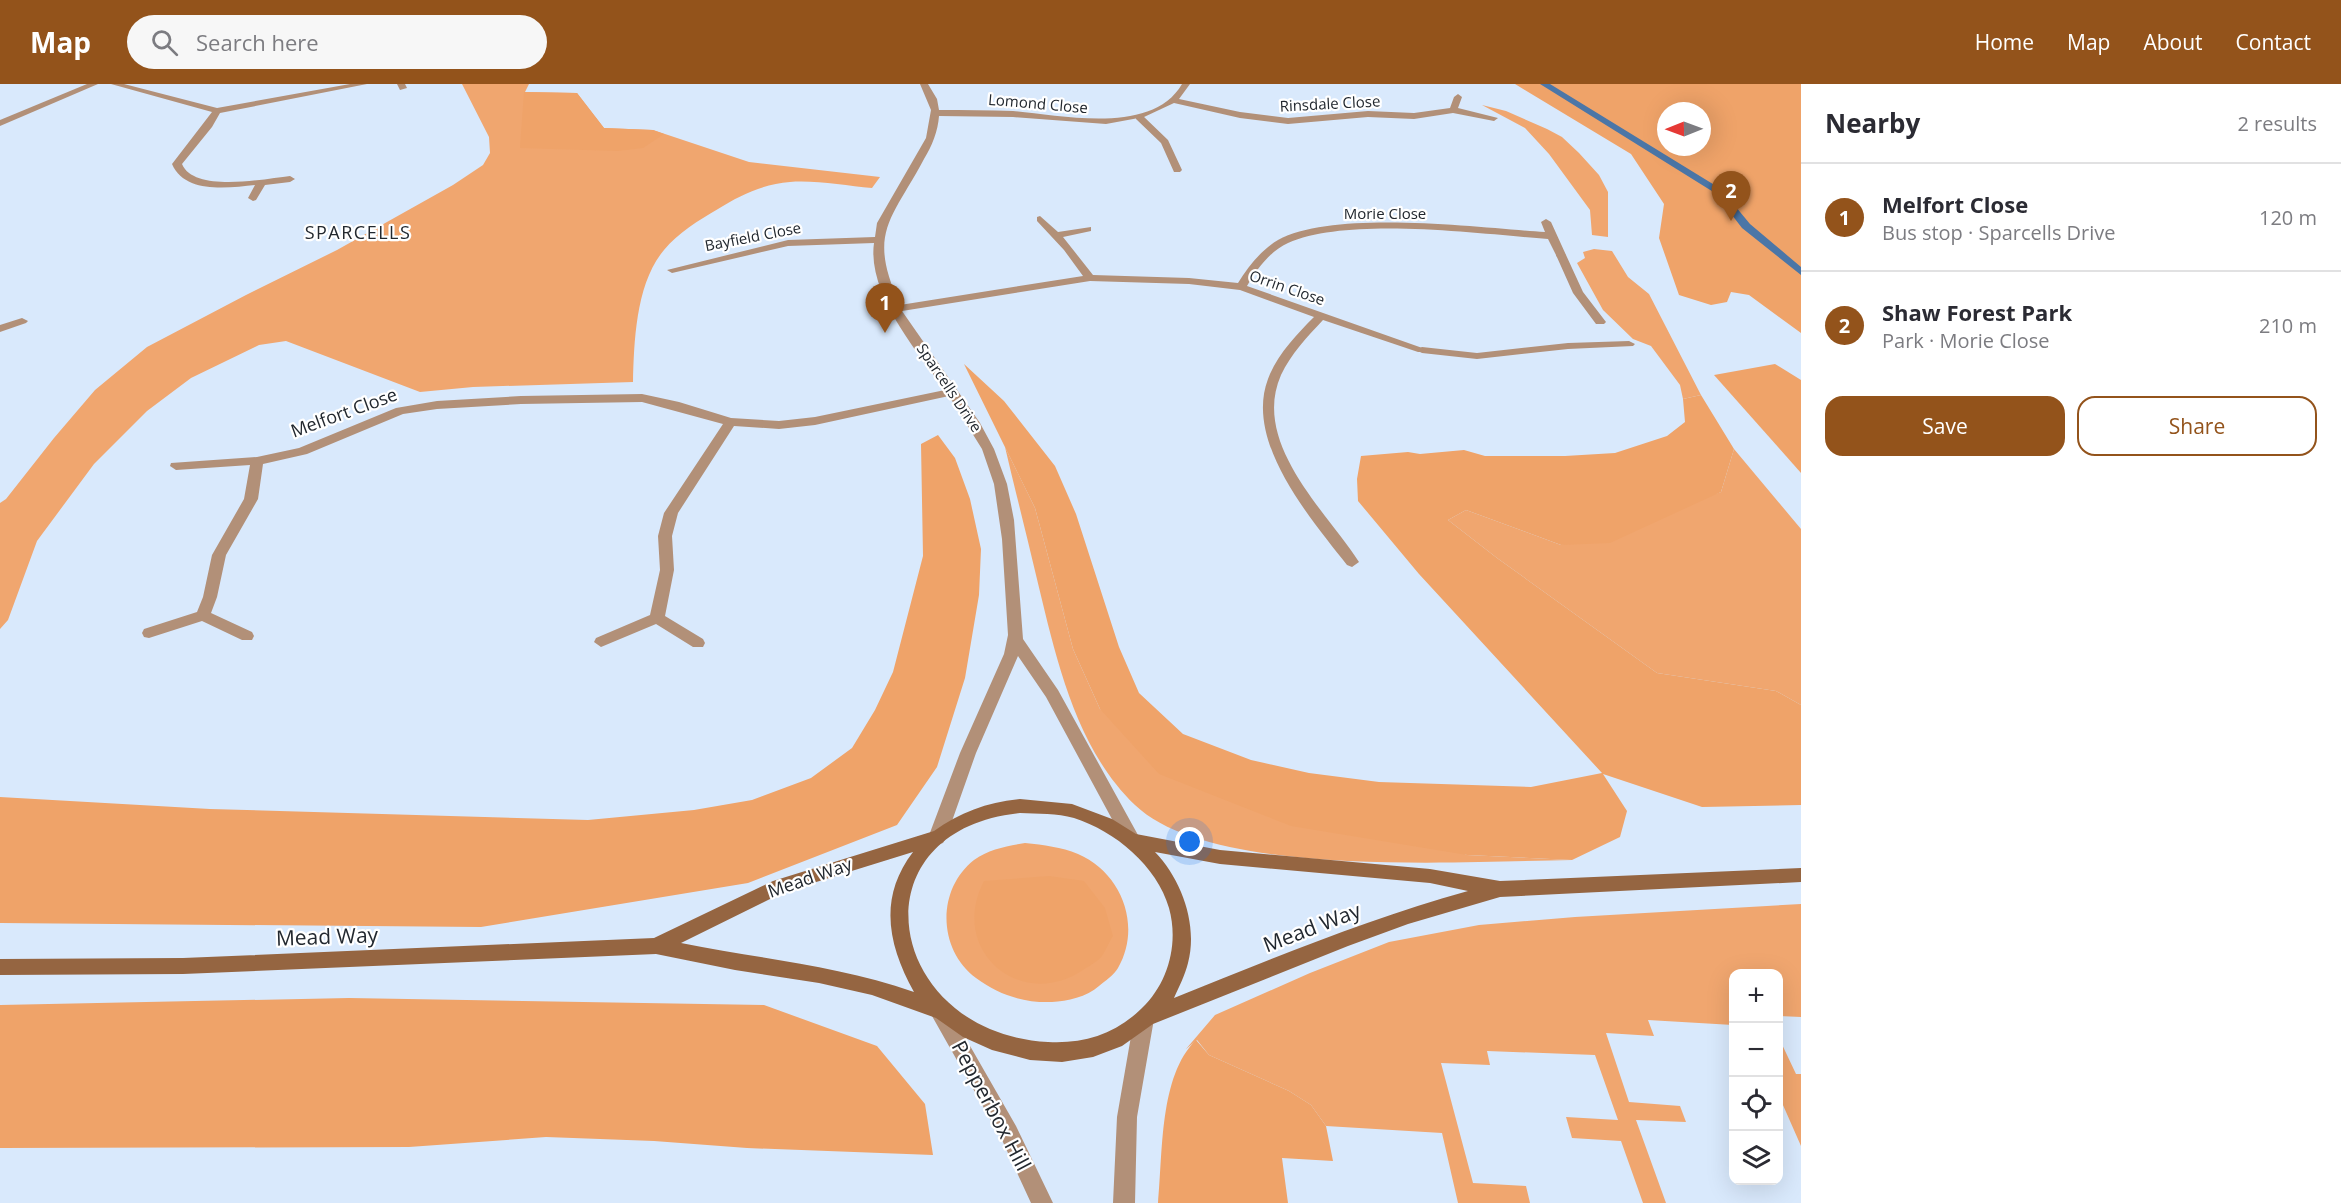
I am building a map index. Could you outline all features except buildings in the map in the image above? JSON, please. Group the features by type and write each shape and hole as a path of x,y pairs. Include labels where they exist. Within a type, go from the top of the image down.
{"main road":[{"path":"1020,806 1050,807 1078,813 1107,824 1132,840 1153,861 1169,884 1180,911 1184,944 1176,977 1158,1007 1130,1032 1094,1048 1053,1053 1011,1048 973,1033 939,1010 915,980 902,947 898,913 904,885 917,859 937,838 961,822 989,811 1020,806"},
{"name":"Mead Way","path":"656,946 779,886 937,838"},
{"name":"Mead Way","path":"1132,840 1220,857 1430,876 1500,889 1801,875"},
{"name":"Mead Way","path":"1144,1019 1341,940 1407,916 1500,889"},
{"name":"Mead Way","path":"0,967 183,966 656,946 735,962 819,974 873,986 939,1010"}],"street":[{"path":"0,123 94,84"},
{"path":"115,84 217,111 363,84"},
{"path":"924,84 933,101 934,113"},
{"name":"Lomond Close","path":"934,113 1010,114 1095,122 1139,117 1173,100 1186,84"},
{"path":"1453,110 1458,97"},
{"name":"Rinsdale Close","path":"1173,100 1240,115 1288,121 1368,114 1414,116 1453,110 1494,118"},
{"path":"217,111 210,125 180,159 177,171 187,180 207,184 290,179"},
{"name":"Sparcells Drive","path":"934,113 933,129 927,144 890,206 877,240 882,279 895,309 953,392 988,450 1005,500 1009,523 1016,641 955,782 937,838"},
{"path":"1139,117 1165,142 1177,171"},
{"path":"254,198 262,182"},
{"path":"1040,219 1056,235 1089,278"},
{"path":"1546,222 1578,293 1600,322"},
{"name":"Morie Close","path":"1241,287 1257,264 1275,246 1295,236 1317,231 1404,228 1552,236"},
{"path":"1056,235 1088,229"},
{"name":"Bayfield Close","path":"672,270 788,243 877,240"},
{"name":"Orrin Close","path":"895,309 1089,278 1189,281 1241,287 1422,351 1477,356 1568,346 1629,344"},
{"path":"1321,316 1294,346 1276,375 1271,388 1271,422 1283,461 1294,484 1352,562"},
{"path":"0,329 22,321"},
{"name":"Melfort Close","path":"176,466 257,461 303,450 400,411 452,403 642,398 675,405 730,422 779,425 815,421 953,392"},
{"path":"657,618 667,570 665,536 671,513 730,422"},
{"path":"203,615 210,597 219,555 246,512 251,499 257,461"},
{"path":"149,633 203,615 248,636"},
{"path":"601,642 657,618"},
{"path":"657,618 698,643"},
{"path":"1016,641 1052,694 1132,840"},
{"name":"Pepperbox Hill","path":"939,1010 1008,1132 1042,1203"},
{"path":"1124,1203 1127,1117 1144,1019"}],"shaded area":[{"path":"462,84 529,84 525,92 577,93 604,128 653,130 749,162 880,177 872,188 810,182 771,185 735,199 682,232 664,250 647,279 638,313 633,382 473,387 420,392 286,341 259,345 191,378 147,411 94,464 37,541 8,620 0,629 0,503 6,499 54,438 95,390 147,347 337,250 453,185 483,165 490,153 489,137"},
{"path":"1515,84 1801,84 1801,333 1749,295 1731,292 1727,302 1711,305 1679,295 1659,238 1664,204 1631,154"},
{"path":"524,92 577,93 604,128 653,130 664,134 643,148 618,151 520,148"},
{"path":"1482,105 1506,111 1547,129 1562,137 1579,153 1599,175 1608,192 1608,237 1592,235 1590,210 1549,154 1525,128"},
{"path":"1594,249 1612,251 1628,277 1649,294 1701,395 1683,399 1680,385 1651,346 1633,339 1603,310 1577,263 1585,258 1583,252"},
{"path":"964,364 1004,401 1055,466 1076,514 1119,647 1139,693 1183,734 1251,760 1309,773 1379,782 1531,787 1602,773 1419,574 1358,501 1357,479 1361,456 1464,450 1485,456 1565,456 1615,453 1667,436 1685,422 1683,399 1701,395 1734,449 1721,492 1610,543 1561,545 1466,510 1448,520 1657,673 1776,691 1801,705 1801,805 1702,807 1603,774 1627,811 1620,837 1572,860 1467,855 1291,826 1159,774 1100,709 1073,649 1035,508"},
{"path":"1775,364 1801,380 1801,473 1714,375"},
{"path":"938,435 955,458 970,499 981,549 979,595 965,678 937,767 897,825 748,883 481,927 0,923 0,797 210,809 588,820 694,810 752,800 811,778 852,748 875,710 893,672 923,556 921,444"},
{"path":"1005,447 1035,508 1073,649 1100,709 1467,855 1572,860 1408,863 1343,861 1279,855 1221,845 1172,829 1135,805 1114,782 1096,756 1070,698 1051,636"},
{"path":"1734,449 1801,529 1801,705 1776,691 1657,673 1448,520 1466,510 1561,545 1721,492"},
{"path":"1025,843 1065,850 1078,854 1093,863 1116,887 1123,902 1128,935 1125,952 1112,975 1083,996 1052,1002 1012,997 976,978 963,966 954,952 946,920 953,887 962,873 974,860 986,853"},
{"path":"1049,876 1084,881 1105,908 1113,936 1102,956 1083,970 1059,981 1036,984 1014,978 996,967 983,951 975,930 975,906 984,881"},
{"path":"1801,904 1801,1017 1783,1016 1783,969 1729,969 1729,1025 1648,1020 1654,1036 1606,1033 1629,1102 1680,1106 1686,1122 1636,1120 1666,1203 1643,1203 1621,1141 1572,1138 1566,1117 1618,1120 1595,1055 1487,1051 1490,1065 1441,1063 1473,1183 1526,1186 1530,1203 1458,1203 1442,1133 1326,1126 1311,1105 1289,1091 1209,1055 1197,1040 1186,1049 1215,1015 1310,973 1389,942 1479,925"},
{"path":"349,998 764,1005 877,1046 925,1104 933,1155 546,1137 409,1147 0,1148 0,1005"},
{"path":"1196,1040 1209,1055 1289,1091 1311,1105 1326,1126 1333,1161 1282,1158 1288,1203 1158,1203 1162,1139 1169,1094 1184,1055"},
{"path":"1783,1047 1796,1074 1801,1074 1801,1146 1783,1105"}],"waterway":[{"path":"1544,84 1718,191 1746,226 1801,272"}],"place":[{"name":"Shaw Forest Park","path":"1731,221"},
{"name":"Melfort Close","path":"885,333"}],"district":[{"name":"SPARCELLS","path":"358,233"}]}
